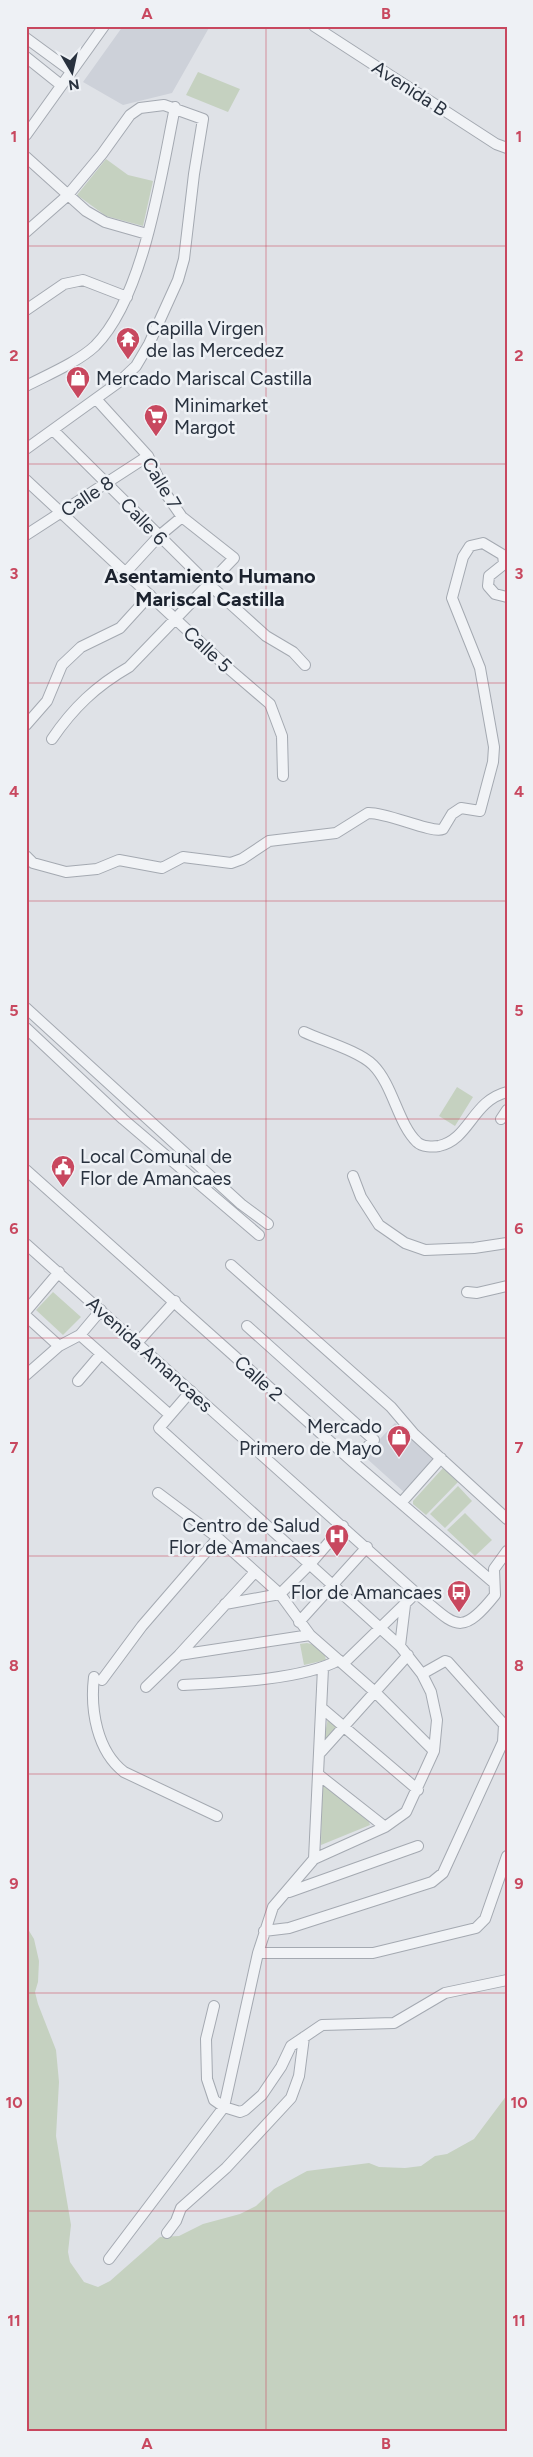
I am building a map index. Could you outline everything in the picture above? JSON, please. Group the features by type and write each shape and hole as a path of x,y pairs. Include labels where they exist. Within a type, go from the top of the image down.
{"street":[{"path":"26,135 104,26"},
{"name":"Avenida B","path":"314,26 496,144 507,148"},
{"path":"26,38 71,72"},
{"path":"26,58 61,85"},
{"path":"26,232 67,196 102,154 130,115 140,108 164,105 204,119 194,174 184,260 178,280 149,344 136,366 97,400 26,449"},
{"path":"26,386 94,347 127,297 147,234 176,108"},
{"path":"26,157 67,196 96,217 147,234"},
{"path":"26,310 64,284 83,280 127,297"},
{"name":"Calle 7","path":"97,400 148,456 166,494 182,517 234,558 210,584"},
{"name":"Calle 6","path":"54,431 210,584 266,636 288,648 305,665"},
{"name":"Calle 8","path":"26,535 148,456"},
{"name":"Calle 5","path":"26,480 234,674 270,704 282,736 283,776"},
{"path":"125,573 159,536 182,517"},
{"path":"26,856 33,863 66,872 97,869 119,860 162,868 183,858 231,863 242,859 269,841 336,833 368,812 395,816 440,830 456,810 466,808 480,811 493,762 494,747 480,668 452,598 463,557 470,546 483,543 503,555 504,564 489,576 488,586 495,594 507,597"},
{"path":"52,739 68,716 87,696 108,679 129,668 210,584"},
{"path":"26,725 47,701 62,665 81,647 120,628 150,595"},
{"path":"26,1008 237,1200 268,1224"},
{"path":"26,1028 124,1119 259,1235"},
{"path":"304,1032 372,1064 383,1078 410,1132 417,1142 423,1145 438,1146 455,1139 488,1100 507,1092"},
{"path":"500,1119 507,1110"},
{"name":"Calle 2","path":"27,1173 174,1301 353,1462 494,1583"},
{"path":"353,1176 361,1197 379,1226 405,1243 425,1250 474,1248 507,1243"},
{"name":"Avenida Amancaes","path":"26,1244 416,1593 454,1623 462,1624 477,1617 495,1595 494,1583"},
{"path":"231,1265 391,1407 414,1434 507,1519"},
{"path":"26,1311 58,1272"},
{"path":"467,1292 507,1286"},
{"path":"137,1343 174,1301"},
{"path":"26,1375 59,1346 80,1335 101,1310"},
{"path":"26,1316 59,1346"},
{"path":"247,1326 374,1440 353,1462"},
{"path":"80,1335 170,1415"},
{"path":"78,1381 101,1354"},
{"path":"109,2260 224,2107 258,1953 273,1907 288,1892 314,1859 385,1827 406,1812 418,1790 434,1751 437,1720 431,1692 422,1674 400,1646 159,1428 191,1391"},
{"path":"401,1503 441,1458"},
{"path":"158,1493 218,1538 280,1594 310,1635 375,1692 434,1751"},
{"path":"225,1604 280,1594 311,1564 343,1526"},
{"path":"217,1816 124,1772 115,1765 105,1749 95,1720 92,1698 98,1679 218,1538"},
{"path":"299,1622 367,1548"},
{"path":"494,1583 494,1569 507,1551"},
{"path":"146,1687 179,1655 255,1572"},
{"path":"183,1685 228,1682 323,1668 341,1662 381,1630 416,1593"},
{"path":"400,1646 405,1605"},
{"path":"179,1655 310,1635"},
{"path":"320,1752 408,1655"},
{"path":"264,1931 289,1928 432,1882 443,1873 504,1742 505,1726 448,1662 445,1661 422,1674"},
{"path":"314,1859 323,1709 323,1668"},
{"path":"323,1709 418,1790"},
{"path":"319,1775 385,1827"},
{"path":"288,1892 418,1846"},
{"path":"258,1953 373,1953 476,1928 485,1919 507,1856"},
{"path":"214,2006 206,2039 207,2079 214,2100 224,2107 240,2112 262,2095 282,2067 291,2046 326,2023 394,2023 445,1993 507,1980"},
{"path":"168,2233 176,2221 181,2208 231,2162 291,2098 299,2076 304,2037"}],"shaded area":[{"path":"123,26 210,26 172,93 123,105 83,82"},
{"name":"Mercado Primero de Mayo","path":"395,1423 435,1459 405,1493 364,1456"}],"green space":[{"path":"198,72 240,89 228,112 186,95"},
{"path":"106,159 128,175 153,181 143,226 106,216 77,195"},
{"path":"457,1087 473,1097 455,1126 439,1116"},
{"path":"53,1292 81,1317 63,1335 36,1310"},
{"path":"443,1468 458,1482 426,1515 413,1504 413,1501"},
{"path":"458,1486 472,1501 445,1528 430,1514"},
{"path":"465,1513 492,1540 475,1556 447,1530"},
{"path":"307,1643 320,1648 326,1660 304,1665 300,1644"},
{"path":"328,1718 338,1728 328,1741 324,1739"},
{"path":"326,1785 369,1822 370,1825 321,1845 322,1787"},
{"path":"26,1926 34,1939 39,1961 38,1982 35,1992 56,2050 59,2082 56,2136 71,2225 68,2252 70,2262 84,2282 98,2287 110,2281 160,2237 179,2236 203,2224 240,2214 256,2206 274,2189 307,2171 369,2163 379,2167 405,2168 421,2166 435,2156 447,2154 474,2139 507,2095 507,2431 26,2431"}],"place":[{"name":"Capilla Virgen de las Mercedez","path":"128,360"},
{"name":"Mercado Mariscal Castilla","path":"78,399"},
{"name":"Minimarket Margot","path":"156,437"},
{"name":"Local Comunal de Flor de Amancaes","path":"63,1188"},
{"name":"Mercado Primero de Mayo","path":"399,1458"},
{"name":"Centro de Salud Flor de Amancaes","path":"337,1557"},
{"name":"Flor de Amancaes","path":"459,1613"}],"district":[{"name":"Asentamiento Humano Mariscal Castilla","path":"210,588"}]}
